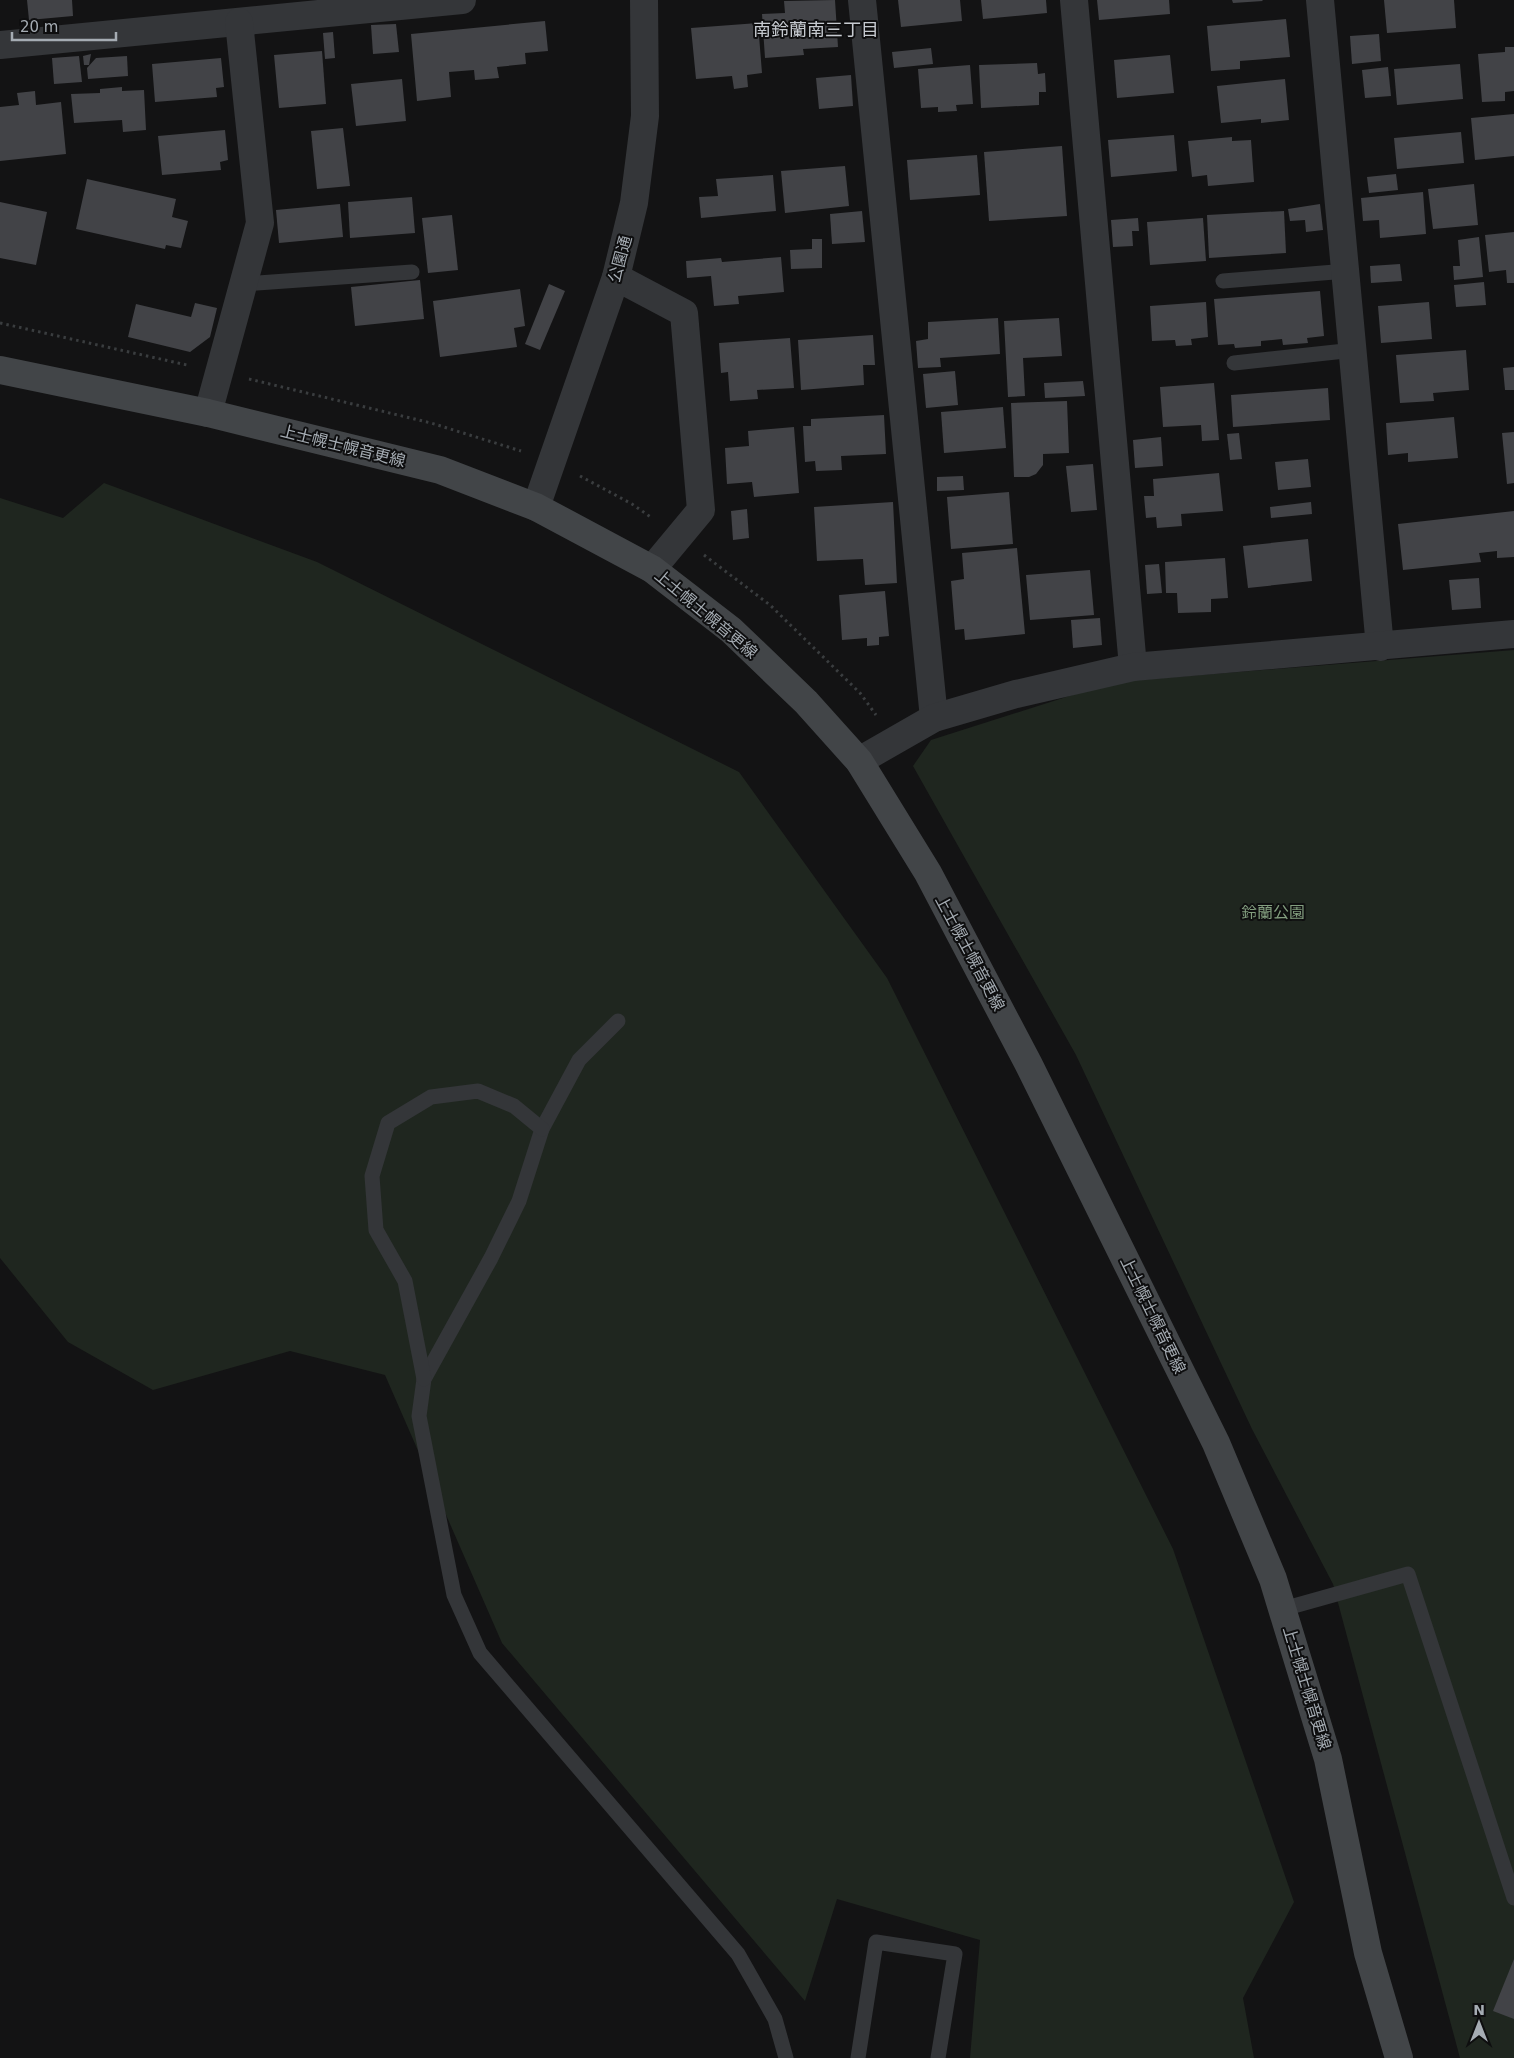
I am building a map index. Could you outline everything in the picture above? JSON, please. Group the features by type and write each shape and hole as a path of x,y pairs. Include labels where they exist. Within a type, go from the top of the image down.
{"main road":[{"name":"上士幌士幌音更線","path":"0,370 208,413 440,470 536,507 652,569 731,630 806,702 859,761 928,873 1028,1064 1216,1444 1283,1608 1328,1759 1368,1953 1399,2058"}],"street":[{"path":"0,45 425,2 462,0"},
{"name":"公園通","path":"536,507 616,277 634,203 645,116 644,0"},
{"path":"862,0 934,718"},
{"path":"1074,0 1133,667"},
{"path":"1320,0 1347,271 1380,647"},
{"path":"208,413 260,223 239,22"},
{"path":"616,277 684,313 701,510 652,569"},
{"path":"859,761 934,718 1016,694 1133,667 1514,634"}],"lane":[{"path":"1223,282 1347,271"},
{"path":"243,284 412,272"},
{"path":"1234,363 1354,350"},
{"path":"424,1379 491,1258 519,1201 542,1129 579,1060 618,1021"},
{"path":"542,1129 514,1106 478,1091 431,1097 388,1122 372,1176 376,1230 405,1281 424,1379 420,1416 454,1595 480,1652 738,1954 775,2019 786,2058"},
{"path":"1283,1608 1408,1574 1514,1898"},
{"path":"858,2058 876,1942 955,1954 938,2058"}],"green space":[{"path":"104,483 317,562 739,772 887,978 1173,1549 1294,1902 1243,1998 1254,2058 970,2058 980,1940 837,1899 805,2001 502,1643 385,1375 290,1351 153,1390 68,1342 0,1258 0,498 63,518"},
{"name":"鈴蘭公園","path":"1514,650 1514,2058 1460,2058 1333,1584 1252,1429 1076,1055 913,766 931,740 1113,682"}],"building":[{"path":"27,0 72,0 73,16 29,20"},
{"path":"835,0 838,47 803,49 804,55 765,58 762,14 785,13 784,1"},
{"path":"898,0 960,0 962,21 901,27"},
{"path":"981,0 1046,0 1047,13 983,19"},
{"path":"1097,0 1169,0 1170,14 1099,20"},
{"path":"1232,0 1262,0 1263,1 1233,3"},
{"path":"1384,0 1454,0 1456,28 1387,33"},
{"path":"1286,19 1290,57 1240,61 1240,69 1211,71 1207,26"},
{"path":"545,21 548,51 525,53 526,64 497,67 499,78 475,80 474,70 449,72 451,97 417,101 411,34"},
{"path":"758,23 762,73 747,75 748,87 734,89 732,76 696,79 691,28"},
{"path":"396,24 399,52 373,54 371,25"},
{"path":"333,32 335,58 325,59 323,33"},
{"path":"1379,34 1381,61 1352,64 1350,36"},
{"path":"1505,47 1514,47 1514,91 1505,92 1505,101 1482,102 1478,54 1505,52"},
{"path":"931,48 933,64 894,68 892,52"},
{"path":"322,51 326,104 279,108 274,55"},
{"path":"91,54 89,65 84,65 83,56"},
{"path":"1170,55 1174,93 1117,98 1114,60"},
{"path":"79,56 82,82 54,84 52,58"},
{"path":"127,56 128,76 88,79 87,68 96,58"},
{"path":"221,58 224,87 216,88 217,97 155,102 152,64"},
{"path":"1037,63 1038,74 1045,73 1046,92 1039,92 1039,105 981,108 979,65"},
{"path":"1460,64 1463,99 1397,105 1394,69"},
{"path":"970,65 973,104 956,105 957,111 938,112 938,107 921,108 918,69"},
{"path":"1388,67 1391,96 1365,98 1362,70"},
{"path":"851,75 853,106 819,109 816,78"},
{"path":"402,79 406,121 356,126 351,84"},
{"path":"1285,79 1289,120 1261,123 1261,119 1221,123 1217,86"},
{"path":"122,87 122,91 144,90 146,130 123,132 122,120 74,123 71,94 100,93 100,89"},
{"path":"35,91 36,105 61,102 66,154 0,161 0,107 19,105 17,93"},
{"path":"1514,114 1514,156 1475,160 1471,118"},
{"path":"343,128 350,186 317,189 311,131"},
{"path":"225,130 228,160 220,162 221,170 162,175 158,136"},
{"path":"1461,132 1464,163 1397,169 1394,138"},
{"path":"1174,135 1177,171 1111,177 1108,140"},
{"path":"1232,137 1232,141 1251,140 1254,182 1208,186 1207,175 1192,177 1188,141"},
{"path":"1062,146 1067,216 989,221 984,152"},
{"path":"977,155 980,195 910,200 907,160"},
{"path":"845,166 849,206 785,213 781,171"},
{"path":"1396,174 1398,190 1369,193 1367,177"},
{"path":"773,175 776,211 701,218 699,197 718,196 716,179"},
{"path":"87,179 176,199 172,217 188,221 181,248 166,245 165,249 76,229"},
{"path":"1474,184 1478,225 1433,229 1428,189"},
{"path":"1423,192 1426,234 1380,238 1379,220 1363,221 1361,198"},
{"path":"412,197 415,233 350,238 348,202"},
{"path":"0,202 47,212 36,265 0,258"},
{"path":"340,204 343,237 279,243 276,210"},
{"path":"1320,204 1323,230 1306,232 1305,220 1290,221 1288,209"},
{"path":"862,211 865,242 832,244 830,214"},
{"path":"1284,211 1286,253 1209,258 1207,215"},
{"path":"452,215 458,270 428,273 422,218"},
{"path":"1138,218 1139,231 1132,231 1133,246 1113,247 1111,220"},
{"path":"1203,218 1206,261 1150,265 1147,222"},
{"path":"1514,232 1514,283 1507,283 1506,270 1489,272 1485,235"},
{"path":"1479,237 1483,277 1454,280 1453,266 1460,266 1458,240"},
{"path":"812,239 822,239 822,268 791,269 790,250 812,249"},
{"path":"781,257 784,292 738,296 739,304 714,306 711,276 687,278 686,261 721,258 722,262"},
{"path":"1400,264 1402,281 1371,283 1370,266"},
{"path":"420,280 424,319 355,326 351,287"},
{"path":"1484,282 1486,305 1456,307 1454,285"},
{"path":"549,284 565,291 540,350 525,344"},
{"path":"520,289 525,326 514,328 517,347 440,357 433,301"},
{"path":"1320,291 1324,336 1307,338 1308,343 1283,345 1282,339 1261,341 1261,346 1235,348 1234,344 1218,345 1214,299"},
{"path":"1206,302 1208,337 1191,339 1192,345 1176,346 1175,340 1152,341 1150,306"},
{"path":"1429,302 1432,339 1381,343 1378,306"},
{"path":"195,303 217,308 210,337 190,352 128,337 136,304 191,317"},
{"path":"998,318 1000,354 940,358 941,367 918,368 916,341 928,339 928,322"},
{"path":"1059,318 1062,356 1023,358 1025,396 1008,397 1004,321"},
{"path":"873,335 875,365 863,365 864,385 801,390 798,340"},
{"path":"790,338 794,388 757,390 758,399 730,401 728,372 721,373 719,343"},
{"path":"1466,350 1469,390 1433,393 1434,401 1400,403 1396,355"},
{"path":"1514,367 1514,390 1505,390 1503,368"},
{"path":"955,371 958,405 926,408 923,374"},
{"path":"1083,381 1085,396 1045,398 1044,383"},
{"path":"1214,383 1219,440 1202,441 1201,425 1163,427 1160,387"},
{"path":"1328,388 1330,420 1233,427 1231,395"},
{"path":"1067,401 1069,453 1043,454 1043,465 1036,474 1029,477 1014,477 1011,403"},
{"path":"1003,407 1006,448 944,453 941,412"},
{"path":"884,415 886,454 841,456 842,470 816,471 815,461 805,462 803,426 811,426 811,419"},
{"path":"1454,417 1458,458 1408,462 1408,453 1388,455 1386,423"},
{"path":"794,427 799,493 754,497 752,482 727,484 725,448 749,446 748,431"},
{"path":"1514,432 1514,483 1507,484 1502,433"},
{"path":"1239,433 1242,459 1230,460 1227,434"},
{"path":"1161,437 1163,466 1135,468 1133,440"},
{"path":"1308,459 1311,487 1278,490 1275,462"},
{"path":"1093,464 1097,510 1071,512 1066,466"},
{"path":"1219,473 1223,511 1181,514 1182,526 1157,528 1156,517 1146,518 1144,496 1154,496 1153,479"},
{"path":"963,476 964,490 937,491 937,477"},
{"path":"1009,492 1013,544 951,549 947,497"},
{"path":"893,502 897,583 865,585 863,559 817,561 814,507"},
{"path":"1311,502 1312,514 1271,518 1270,507"},
{"path":"747,509 749,538 733,540 731,511"},
{"path":"1514,511 1514,557 1497,558 1497,551 1479,553 1481,562 1403,570 1398,524"},
{"path":"1308,539 1312,581 1248,588 1243,546"},
{"path":"1017,548 1025,634 965,640 964,629 955,630 951,581 964,579 962,553"},
{"path":"1225,558 1228,598 1211,599 1211,612 1178,613 1177,593 1166,593 1165,562"},
{"path":"1159,564 1162,593 1147,594 1145,565"},
{"path":"1090,570 1094,615 1030,620 1026,575"},
{"path":"1479,578 1481,608 1452,610 1449,580"},
{"path":"885,591 889,636 879,637 879,645 867,646 867,638 842,640 839,595"},
{"path":"1100,618 1102,645 1073,648 1071,620"},
{"path":"1514,1959 1514,2019 1493,2011"}],"district":[{"name":"南鈴蘭南三丁目","path":"816,29"}]}
